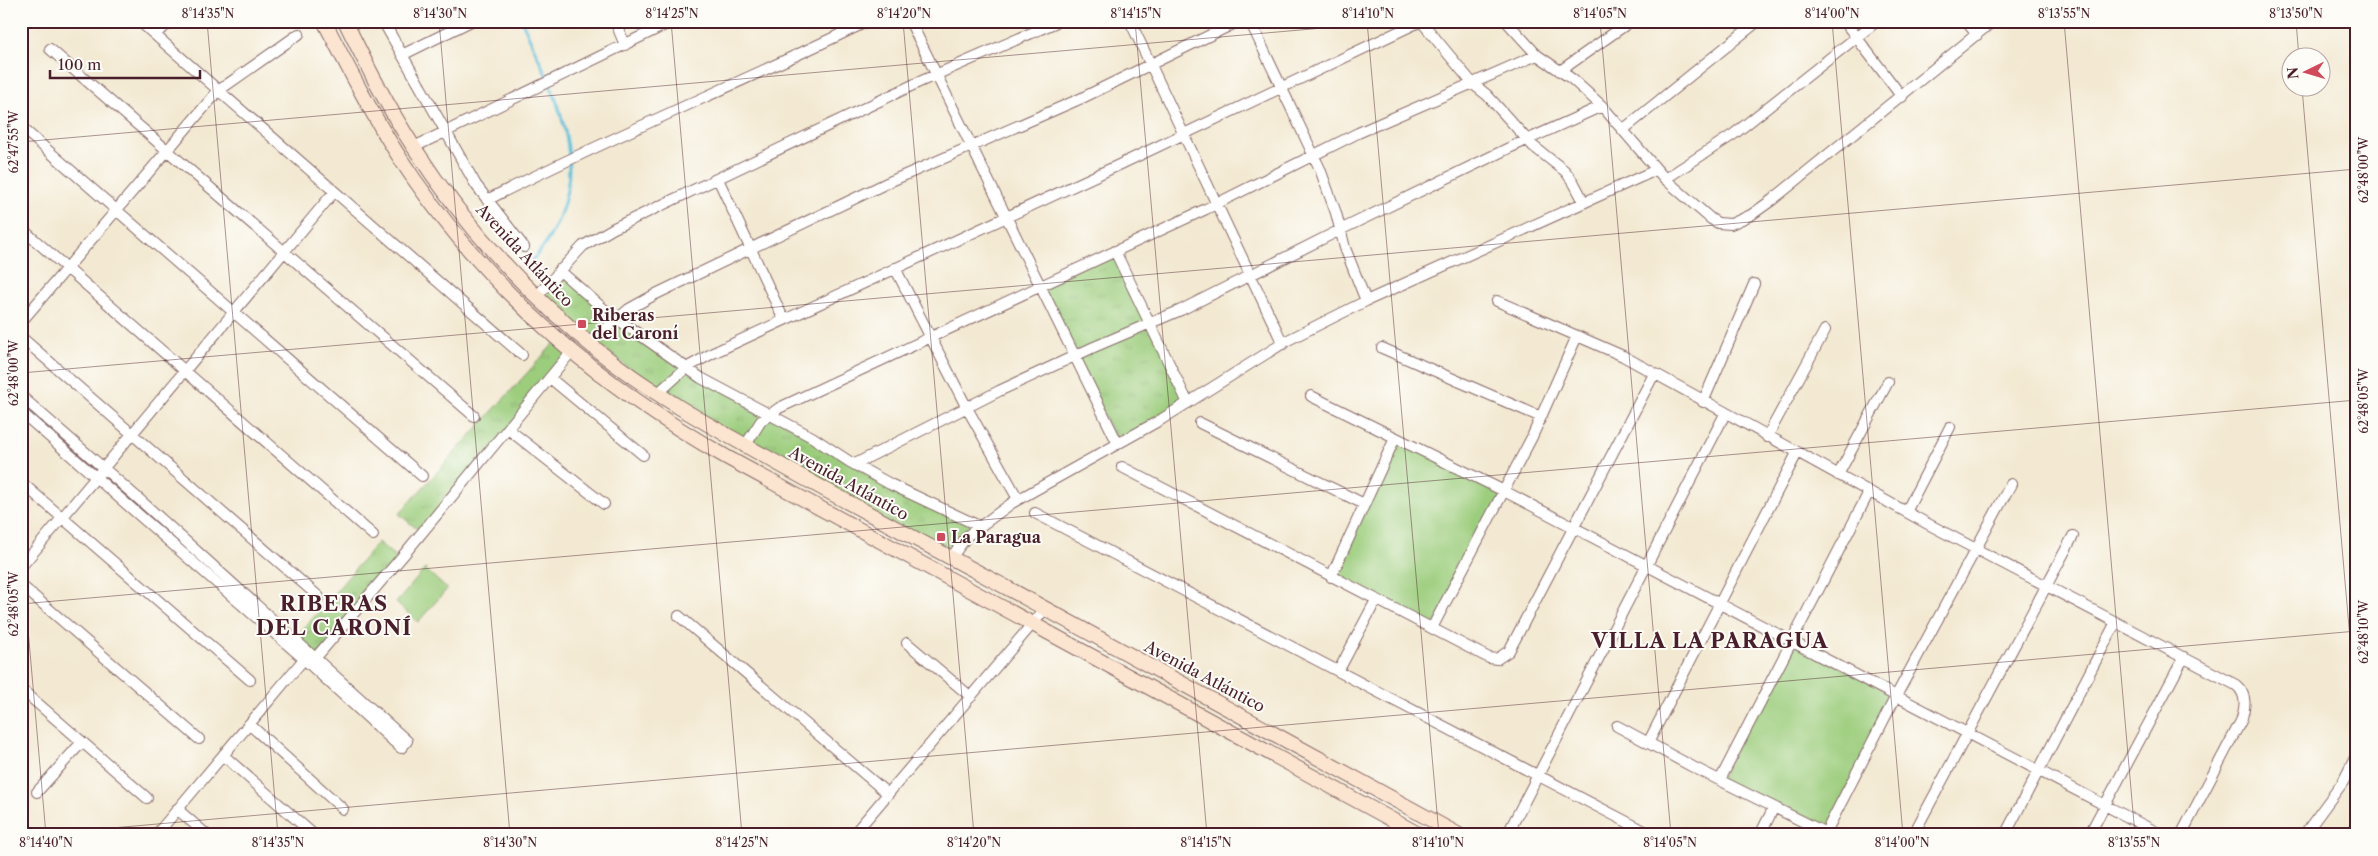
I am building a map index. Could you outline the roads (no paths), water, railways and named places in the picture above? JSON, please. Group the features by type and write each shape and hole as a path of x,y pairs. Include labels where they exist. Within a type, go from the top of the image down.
{"street":[{"path":"139,21 522,355"},
{"path":"154,34 173,21"},
{"path":"324,21 379,124 428,199 493,277 536,321 571,352 629,397 682,432 1420,835"},
{"name":"Avenida Atlántico","path":"346,21 382,94 414,147 471,224 537,296 589,343 657,394 746,446 1459,835"},
{"path":"383,21 444,131 487,200 524,247"},
{"path":"402,55 471,21"},
{"path":"615,21 626,45"},
{"path":"414,147 673,21"},
{"path":"487,200 561,163 652,123 868,21"},
{"path":"910,21 1118,444"},
{"path":"537,296 583,246 596,238 936,75 1059,21"},
{"path":"1130,21 1249,276 1283,344"},
{"path":"589,343 617,318 648,297 750,250 889,182 1082,98 1239,21"},
{"path":"1250,21 1328,189 1340,230 1366,301"},
{"path":"657,394 686,368 784,320 1183,135 1421,21 1472,84 1487,95 1528,139 1574,182 1584,202"},
{"path":"1506,21 1537,55 1560,71 1602,106 1624,129 1656,170 1698,210 1718,224 1731,224 1739,221 1772,200 1993,21"},
{"path":"1560,71 1631,21"},
{"path":"1624,129 1758,21"},
{"path":"1844,21 1902,96"},
{"path":"1665,179 1734,134 1877,21"},
{"path":"1966,21 1977,35"},
{"path":"21,322 218,91 299,34"},
{"path":"50,49 474,416"},
{"path":"746,446 769,414 1216,204 1406,111 1537,55"},
{"path":"855,464 1074,356 1181,310 1340,230 1528,139 1602,106"},
{"path":"21,127 422,476"},
{"path":"951,558 960,543 979,526 1018,500 1188,403 1283,344 1366,301 1656,170"},
{"path":"718,179 784,320"},
{"path":"21,567 186,372 334,192"},
{"path":"21,228 373,535"},
{"path":"1115,251 1148,324 1188,403"},
{"path":"895,268 967,408 1018,500"},
{"path":"559,270 617,318 717,388 812,437 890,484 979,526"},
{"path":"1703,402 1754,284"},
{"path":"1497,301 1622,356 1906,512 2236,685 2244,694 2245,705 2240,721 2181,835"},
{"path":"1767,437 1825,330"},
{"path":"1432,628 1541,417 1577,336"},
{"path":"21,337 319,597"},
{"path":"1382,348 1541,417"},
{"path":"156,835 249,724 310,661 508,429 571,352"},
{"path":"1122,467 1489,658 1498,659 1505,656 1575,529 1654,374"},
{"path":"550,378 643,455"},
{"path":"1838,475 1888,382"},
{"path":"21,396 104,469 310,661 401,748 407,740 310,661 21,412"},
{"path":"1310,396 1504,491 2162,835"},
{"path":"1507,835 1725,414"},
{"path":"1200,423 1364,504"},
{"path":"1906,512 1950,427"},
{"path":"508,429 604,504"},
{"path":"1331,577 1395,438"},
{"path":"1648,743 1797,453"},
{"path":"21,482 250,680"},
{"path":"1617,726 1828,834 1896,696 2011,484"},
{"path":"1720,780 1790,641 1869,492"},
{"path":"1035,513 1652,835"},
{"path":"1913,835 2045,585 2073,536"},
{"path":"21,585 199,739"},
{"path":"1339,670 1376,600"},
{"path":"853,835 1045,609"},
{"path":"679,616 888,794"},
{"path":"2005,835 2116,622"},
{"path":"907,643 971,697"},
{"path":"2089,835 2184,657"},
{"path":"22,690 147,798"},
{"path":"249,724 344,809"},
{"path":"38,792 82,742"},
{"path":"2304,835 2343,782 2357,754"},
{"path":"223,755 314,835"},
{"path":"1760,835 1774,807"},
{"path":"177,809 207,835"},
{"path":"2351,835 2357,825"}],"waterway":[{"path":"522,21 563,121 569,157"},
{"path":"529,264 546,242 559,218 567,191 569,163"}],"place":[{"name":"Riberas del Caroní","path":"582,324"},
{"name":"La Paragua","path":"941,537"}],"district":[{"name":"RIBERAS DEL CARONÍ","path":"334,615"},
{"name":"VILLA LA PARAGUA","path":"1710,640"}]}
